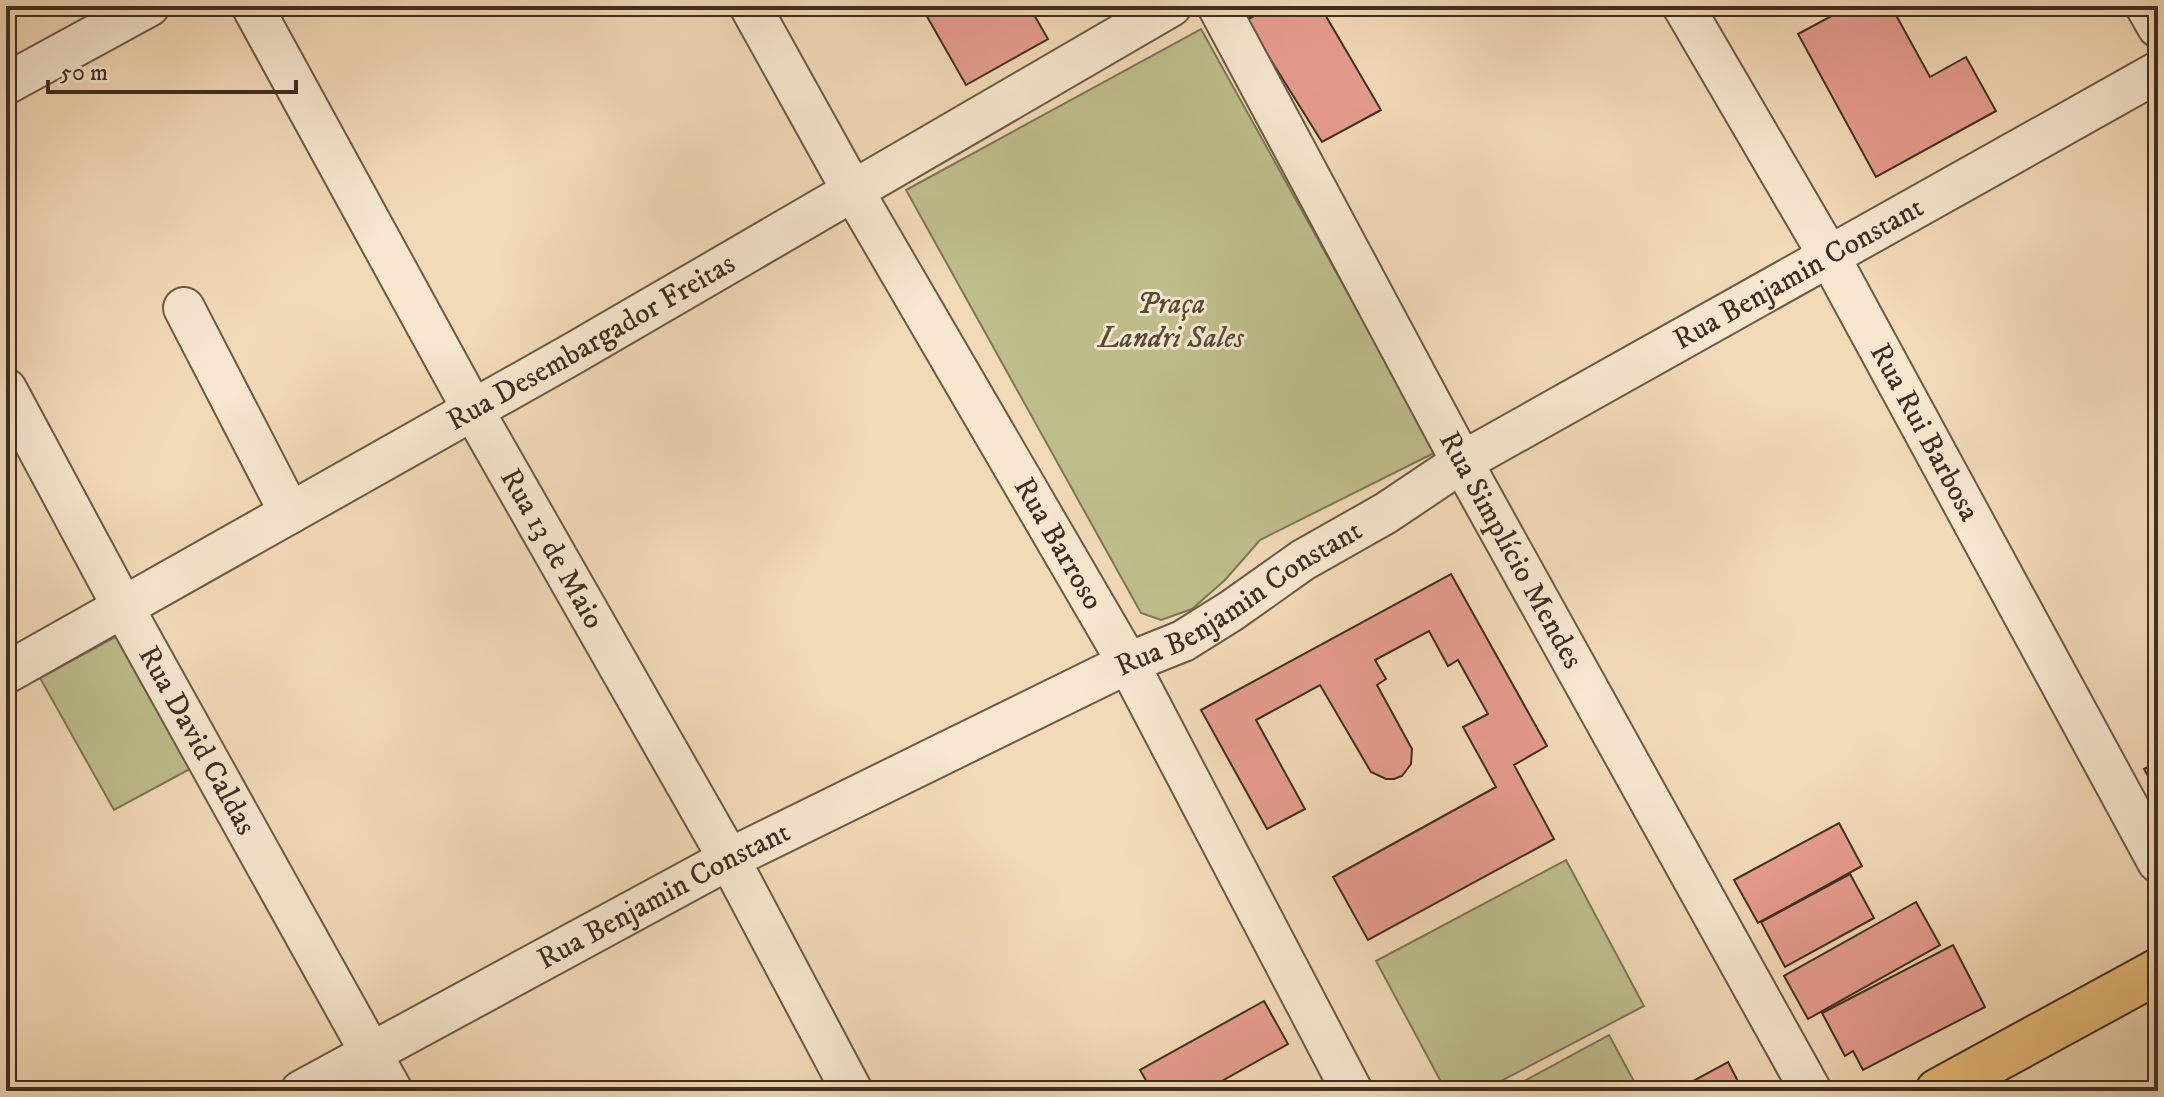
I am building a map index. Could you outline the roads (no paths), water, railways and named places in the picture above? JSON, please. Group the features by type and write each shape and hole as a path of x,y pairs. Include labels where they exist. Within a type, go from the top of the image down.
{"main road":[{"path":"1938,1091 2158,971"}],"street":[{"path":"6,84 149,6"},
{"name":"Rua 13 de Maio","path":"252,6 473,410 729,859 852,1091"},
{"name":"Rua Barroso","path":"750,6 854,192 1128,663 1352,1091"},
{"name":"Rua Desembargador Freitas","path":"6,673 854,192 1171,6"},
{"name":"Rua Simplício Mendes","path":"1218,6 1462,462 1811,1091"},
{"name":"Rua Rui Barbosa","path":"1683,6 1829,256 2158,862"},
{"path":"2146,6 2158,27"},
{"name":"Rua Benjamin Constant","path":"301,1091 729,859 1128,663 1183,641 1303,560 1386,513 1462,462 2158,72"},
{"path":"184,308 290,513"},
{"name":"Rua David Caldas","path":"6,389 123,607 392,1091"}],"park label":[{"name":"Praça Landri Sales","path":"1171,321"}]}
